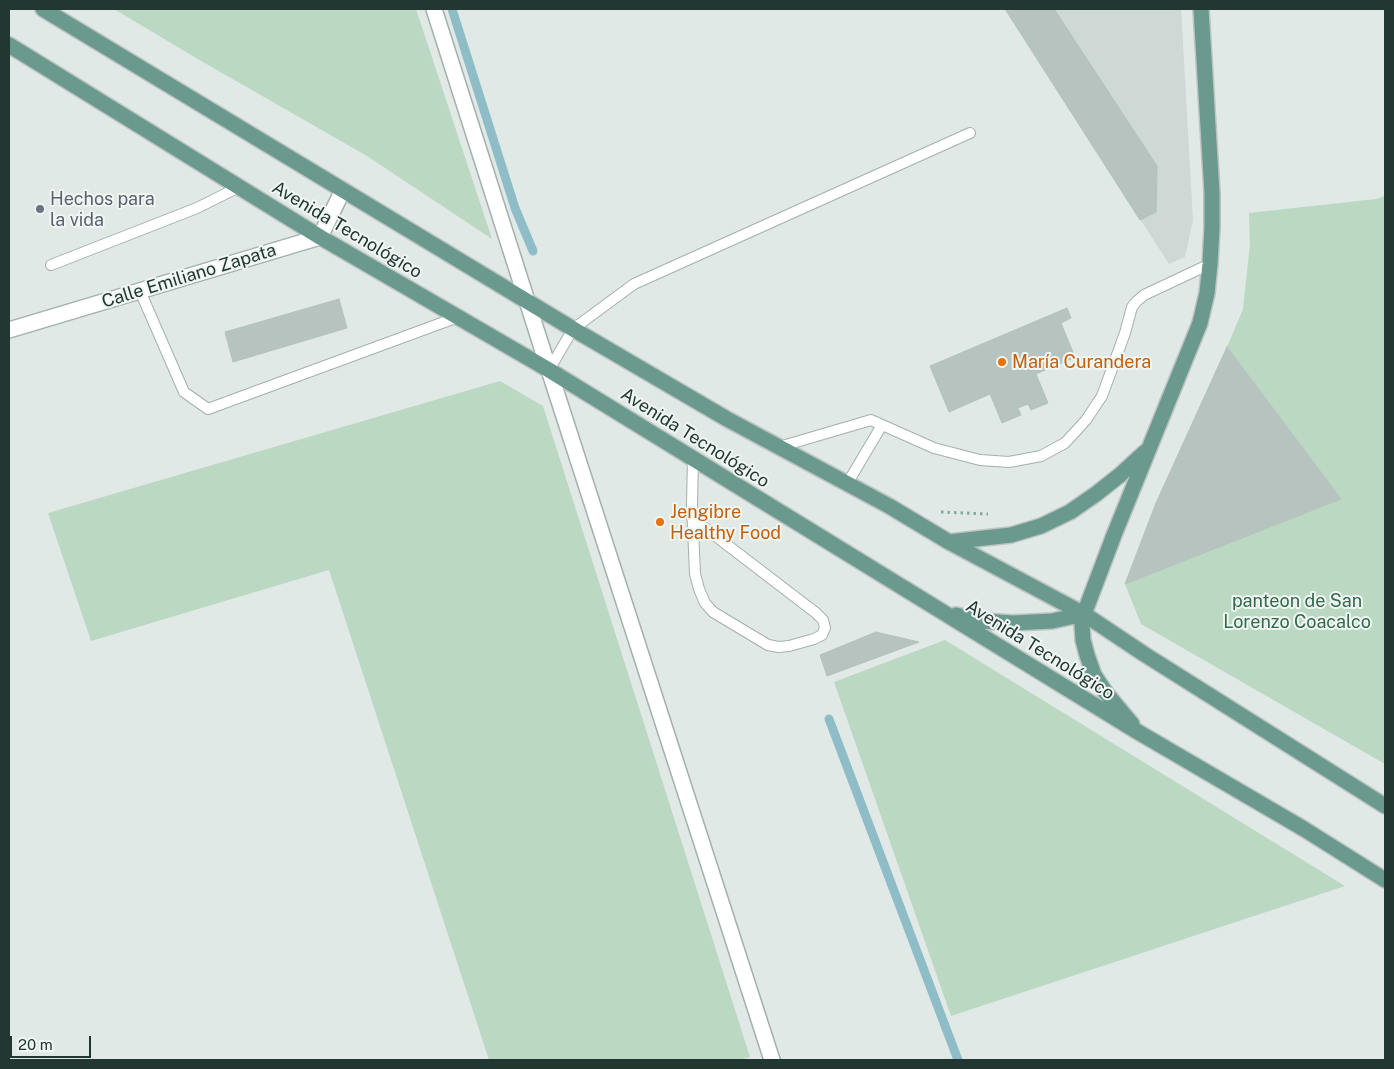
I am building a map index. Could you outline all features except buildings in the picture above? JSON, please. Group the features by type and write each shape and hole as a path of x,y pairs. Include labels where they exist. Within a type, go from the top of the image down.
{"main road":[{"name":"Avenida Tecnológico","path":"43,9 573,329 727,419 949,542 1084,614 1385,806"},
{"path":"1138,732 1094,675 1083,640 1082,625 1084,614 1114,535 1200,323 1207,293 1212,228 1212,193 1202,9"},
{"name":"Avenida Tecnológico","path":"9,45 320,237 549,370 1138,732 1304,828 1385,880"},
{"path":"949,542 1011,535 1040,526 1070,512 1120,475 1148,449"},
{"path":"938,609 972,619 1003,623 1036,623 1084,614"}],"street":[{"path":"434,9 772,1060"},
{"path":"320,237 342,190"},
{"name":"Calle Emiliano Zapata","path":"9,330 320,237"}],"lane":[{"path":"549,370 573,329 634,284 970,133"},
{"path":"51,265 197,208 238,187"},
{"path":"779,447 871,420 934,448 980,460 1009,462 1041,456 1065,443 1086,420 1102,396 1126,333 1132,307 1137,301 1144,295 1210,264"},
{"path":"140,291 184,392 208,409 458,317"},
{"path":"847,484 882,425"},
{"path":"692,518 816,613 823,620 825,628 822,635 789,646 768,645 713,612 705,603 695,574 692,518 693,458"}],"shaded area":[{"path":"1005,9 1181,9 1193,220 1185,257 1169,264"}],"green space":[{"path":"114,9 416,9 492,239 367,156"},
{"name":"panteon de San Lorenzo Coacalco","path":"1385,196 1385,764 1141,624 1125,584 1341,499 1227,347 1243,309 1250,244 1249,213 1376,199"},
{"path":"500,381 543,406 750,1057 739,1060 489,1060 329,570 91,641 48,513"},
{"path":"945,640 1345,886 951,1016 834,682"}],"waterway":[{"path":"452,9 515,208 533,251"},
{"path":"829,719 958,1060"}],"place":[{"name":"Hechos para la vida","path":"40,209"},
{"name":"María Curandera","path":"1002,362"},
{"name":"Jengibre Healthy Food","path":"660,522"}]}
